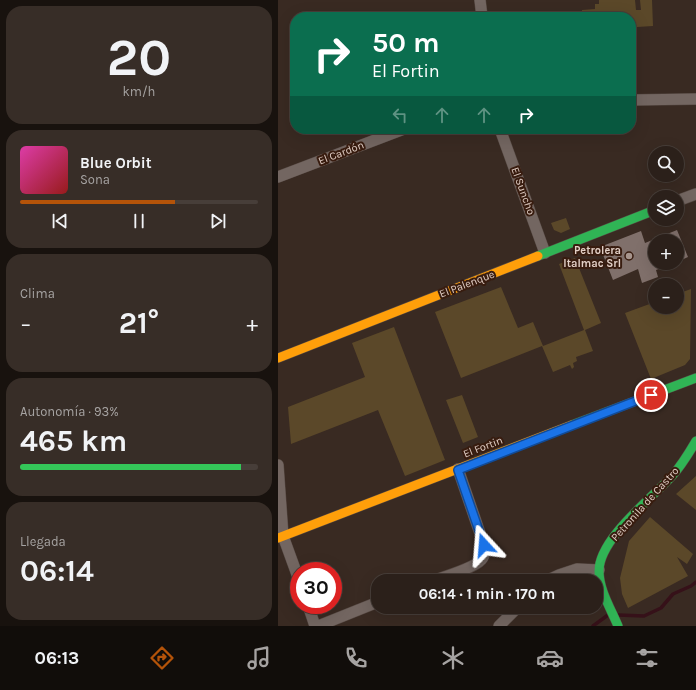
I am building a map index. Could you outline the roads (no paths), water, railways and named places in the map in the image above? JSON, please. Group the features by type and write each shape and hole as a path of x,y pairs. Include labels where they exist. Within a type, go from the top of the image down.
{"street":[{"path":"480,0 481,12"},
{"path":"636,100 696,99"},
{"name":"El Cardón","path":"278,177 391,134"},
{"name":"El Suncho","path":"502,134 545,253"},
{"path":"684,198 696,194"},
{"name":"El Palenque","path":"278,358 648,213"},
{"name":"El Fortin","path":"281,537 696,378"},
{"name":"Petronila de Castro","path":"618,626 605,596 599,570 602,556 611,540 688,456 696,441"},
{"path":"278,465 281,537 291,562"},
{"path":"450,574 482,560 485,552 484,545 458,470"},
{"path":"562,574 577,569 599,570"},
{"path":"312,614 317,626 371,605"},
{"path":"499,626 511,614"}],"waterway":[{"path":"618,615 644,616 661,608 673,594 691,586 696,582"},
{"path":"593,626 608,615"}],"place":[{"name":"Petrolera Italmac Srl","path":"629,256"}]}
